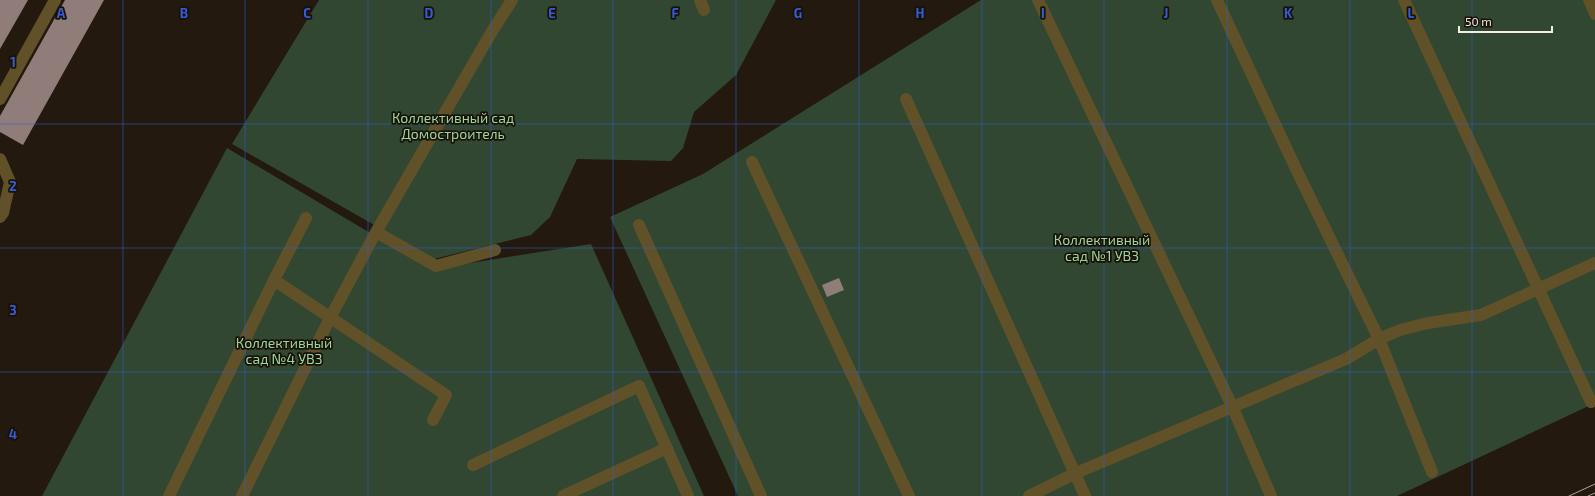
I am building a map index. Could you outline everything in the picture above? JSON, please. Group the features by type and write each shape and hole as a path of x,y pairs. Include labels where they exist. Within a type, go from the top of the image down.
{"street":[{"path":"0,99 55,0"},
{"path":"242,496 330,318 376,232 491,33 512,0"},
{"path":"1038,0 1232,406 1271,496"},
{"path":"1217,0 1297,171 1379,339 1432,472"},
{"path":"1404,0 1540,288 1591,402"},
{"path":"1589,0 1595,14"},
{"path":"906,99 1076,473 1085,496"},
{"path":"0,159 10,182 3,213 0,217"},
{"path":"752,162 909,496"},
{"path":"169,496 274,280 306,218"},
{"path":"639,226 761,496"},
{"path":"376,232 436,266 495,250"},
{"path":"1029,496 1076,473 1346,359 1379,339 1400,330 1481,315 1595,263"},
{"path":"274,280 446,395 433,420"},
{"path":"473,465 639,386 688,496"},
{"path":"563,496 667,448"}],"green space":[{"name":"Коллективный сад Домостроитель","path":"319,0 776,0 736,75 694,112 683,148 671,161 577,159 550,217 531,235 434,259 232,144"},
{"name":"Коллективный сад №1 УВЗ","path":"981,0 1595,0 1595,403 1397,496 738,496 610,217 703,174"},
{"name":"Коллективный сад №4 УВЗ","path":"227,148 431,269 591,244 704,496 42,496"}],"building":[{"path":"0,0 28,0 0,49"},
{"path":"65,0 104,0 23,145 0,132 0,116"},
{"path":"839,278 844,290 827,297 822,285"}],"tram line":[{"path":"1569,496 1595,484"},
{"path":"1588,496 1595,493"}]}
